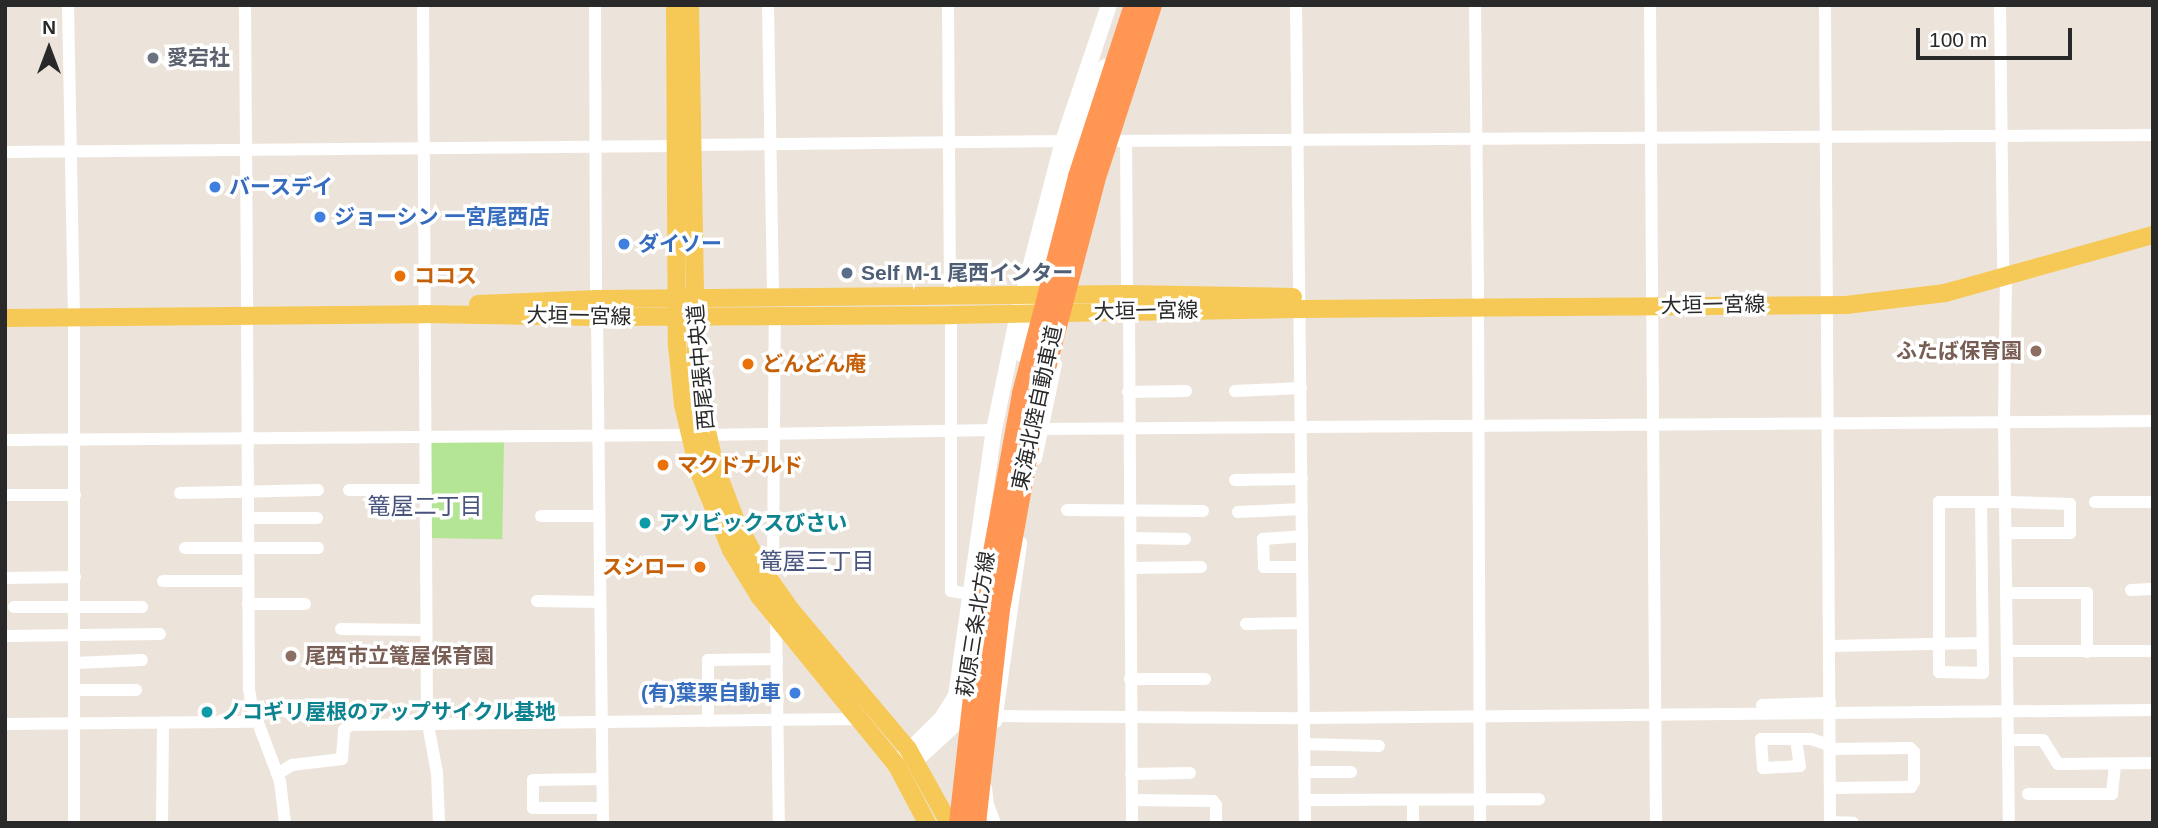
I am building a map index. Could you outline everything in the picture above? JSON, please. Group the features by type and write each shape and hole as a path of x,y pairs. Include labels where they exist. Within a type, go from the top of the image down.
{"highway":[{"name":"東海北陸自動車道","path":"959,823 983,606 1022,393 1074,188 1136,5"},
{"name":"東海北陸自動車道","path":"975,823 999,609 1037,398 1090,193 1151,5"}],"main road":[{"name":"西尾張中央道","path":"676,5 695,308 698,435 736,521 767,576 809,632 912,754 948,823"},
{"name":"西尾張中央道","path":"690,5 676,308 679,373 698,435 720,526 744,572 776,619 897,766 927,823"},
{"name":"萩原三条北方線","path":"912,754 953,704 986,500 994,430 1070,141 1109,5"},
{"name":"萩原三条北方線","path":"1070,141 1136,5"},
{"name":"大垣一宮線","path":"2005,272 2153,226"},
{"name":"大垣一宮線","path":"5,308 74,312 1828,299 2005,272 2153,235"},
{"name":"萩原三条北方線","path":"897,766 955,724 963,710 1026,305"},
{"name":"大垣一宮線","path":"5,318 74,312"}],"street":[{"path":"68,5 75,439 74,823"},
{"path":"245,5 249,690 257,722 277,774 285,805 285,823"},
{"path":"423,5 422,310 426,630 428,724 437,773 439,823"},
{"path":"595,5 603,823"},
{"path":"767,576 773,572 775,433 768,5"},
{"path":"948,5 951,592 969,594"},
{"path":"1296,5 1305,823"},
{"path":"1475,5 1480,823"},
{"path":"1650,5 1656,823"},
{"path":"1825,5 1830,822 1853,823"},
{"path":"2000,5 2009,823"},
{"path":"5,152 1299,139 2153,135"},
{"path":"1126,141 1132,509 1129,716 1132,823"},
{"path":"995,823 986,790 986,769 998,716 1030,490 1060,350"},
{"path":"1235,391 1301,388"},
{"path":"1128,392 1186,391"},
{"path":"1042,429 2153,421"},
{"path":"5,440 424,438 994,430"},
{"path":"1235,481 1302,479"},
{"path":"999,484 1030,490"},
{"path":"349,490 425,490"},
{"path":"180,493 318,491"},
{"path":"5,495 75,495"},
{"path":"1981,502 1983,673 1939,672 1939,502 1981,502 2007,502 2070,504 2070,533 2006,533"},
{"path":"2095,502 2153,502"},
{"path":"1238,512 1302,509"},
{"path":"1067,510 1203,511"},
{"path":"541,516 599,516"},
{"path":"248,518 317,519"},
{"path":"1302,537 1263,538 1264,567 1302,567"},
{"path":"1131,538 1185,538"},
{"path":"185,548 318,548"},
{"path":"1131,568 1202,567"},
{"path":"5,578 75,577"},
{"path":"163,581 248,581"},
{"path":"2131,590 2153,589"},
{"path":"2006,593 2087,593 2087,652"},
{"path":"537,601 600,602"},
{"path":"248,604 305,604"},
{"path":"14,607 142,607"},
{"path":"776,619 779,823"},
{"path":"1246,624 1302,623"},
{"path":"341,629 426,630"},
{"path":"5,636 160,634"},
{"path":"1829,646 1982,643"},
{"path":"2007,651 2153,651"},
{"path":"708,721 708,660 777,659"},
{"path":"75,663 142,660"},
{"path":"1130,679 1205,679"},
{"path":"75,690 136,690"},
{"path":"708,690 777,691"},
{"path":"1762,705 1830,708 2153,710"},
{"path":"998,716 1303,718 1655,715 1830,708"},
{"path":"277,774 292,765 342,759 344,730 350,725 859,719"},
{"path":"5,724 257,722"},
{"path":"162,823 163,723"},
{"path":"1797,739 1811,739 1830,747 1910,748 1914,752 1914,782 1911,787 1830,788"},
{"path":"2008,740 2043,740 2058,764 2153,763"},
{"path":"1304,744 1379,746"},
{"path":"2028,794 2112,794 2115,764"},
{"path":"1304,772 1351,772"},
{"path":"1131,774 1190,774"},
{"path":"602,779 533,780 533,808 602,808"},
{"path":"1305,800 1539,799"},
{"path":"1132,800 1213,801 1216,805 1216,823"},
{"path":"1413,800 1413,823"}],"green space":[{"path":"431,441 504,442 502,539 429,538"}],"place":[{"name":"愛宕社","path":"153,58"},
{"name":"バースデイ","path":"215,187"},
{"name":"ジョーシン 一宮尾西店","path":"320,217"},
{"name":"ダイソー","path":"624,244"},
{"name":"Self M-1 尾西インター","path":"847,273"},
{"name":"ココス","path":"400,276"},
{"name":"ふたば保育園","path":"2036,351"},
{"name":"どんどん庵","path":"748,364"},
{"name":"マクドナルド","path":"663,465"},
{"name":"アソビックスびさい","path":"645,523"},
{"name":"スシロー","path":"700,567"},
{"name":"尾西市立篭屋保育園","path":"291,656"},
{"name":"(有)葉栗自動車","path":"795,693"},
{"name":"ノコギリ屋根のアップサイクル基地","path":"207,712"}],"district":[{"name":"篭屋二丁目","path":"425,506"},
{"name":"篭屋三丁目","path":"817,561"}]}
